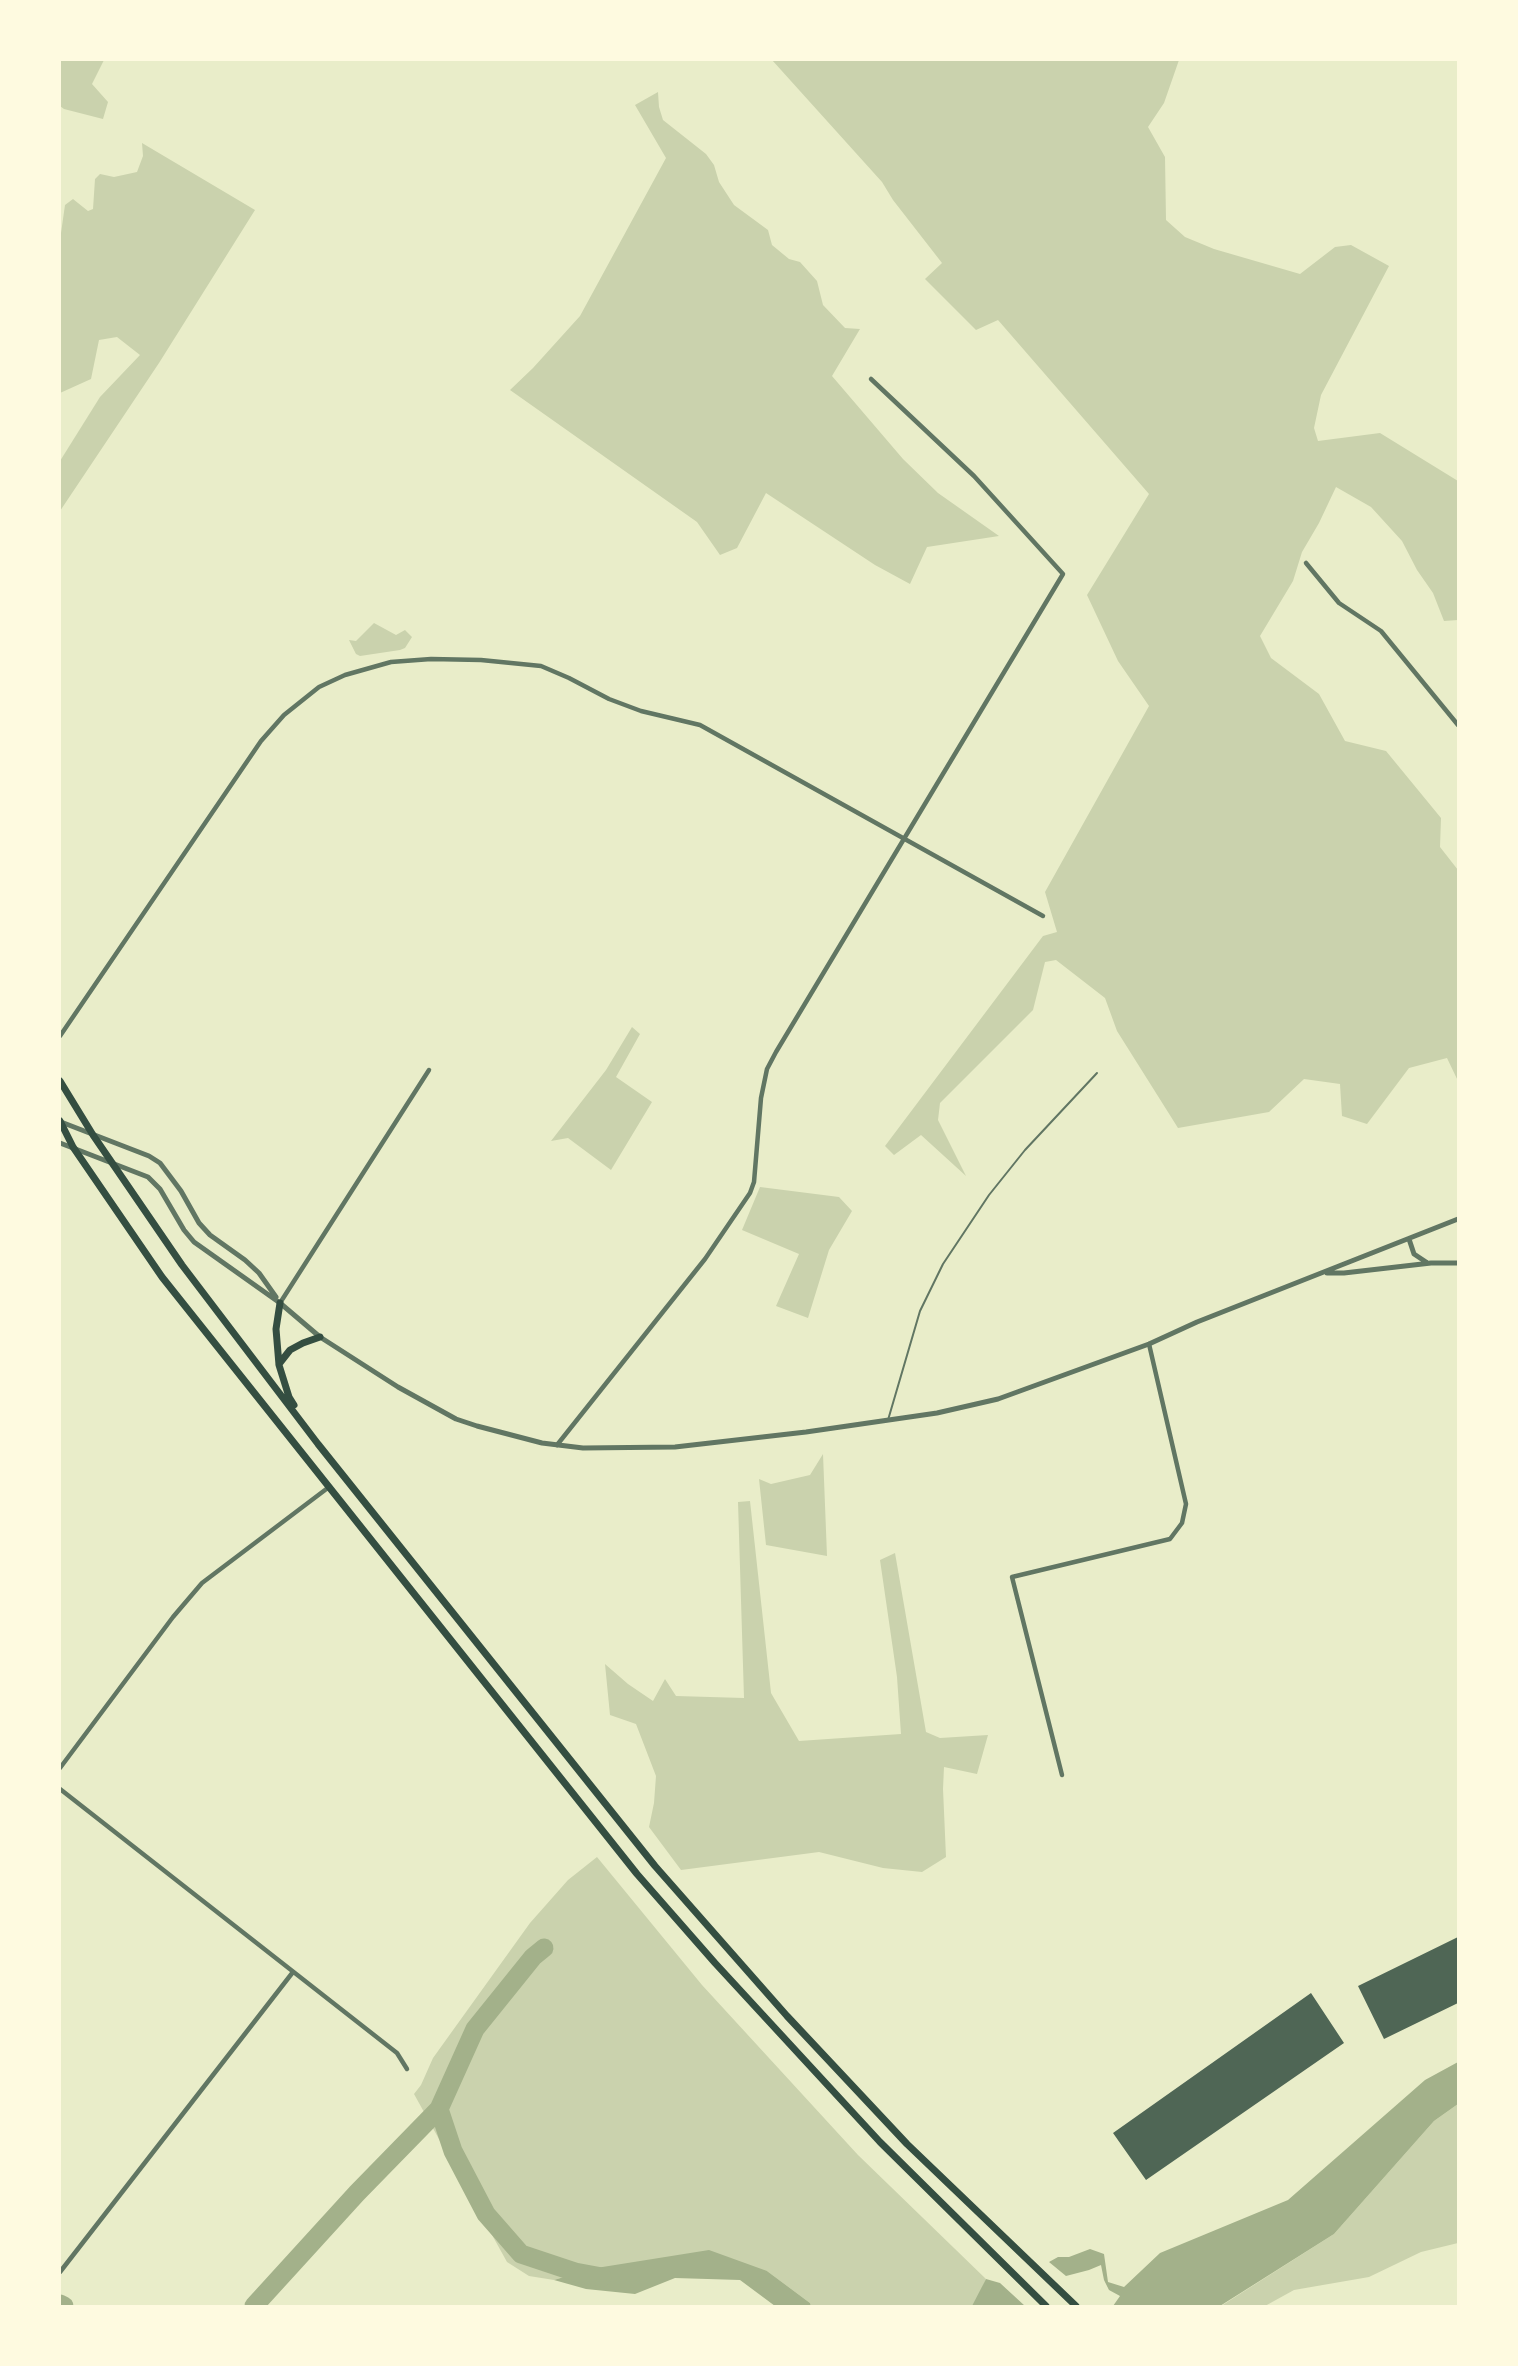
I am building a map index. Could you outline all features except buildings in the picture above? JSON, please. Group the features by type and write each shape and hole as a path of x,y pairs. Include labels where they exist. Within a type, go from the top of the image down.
{"highway":[{"path":"60,1081 93,1135 182,1265 318,1444 655,1866 731,1954 907,2144 1076,2306"},
{"path":"60,1122 73,1147 162,1277 654,1894 855,2115 1046,2306"},
{"path":"280,1303 276,1329 279,1365 289,1397 318,1444"},
{"path":"279,1365 290,1350 320,1337"}],"street":[{"path":"557,1445 705,1259 750,1193 754,1182 761,1098 767,1069 1063,574 974,476 871,379"},
{"path":"1306,563 1339,603 1381,631 1458,725"},
{"path":"60,1036 261,741 284,715 319,687 345,675 391,662 431,659 481,660 541,666 619,703 700,725 1043,916"},
{"path":"280,1303 429,1070"},
{"path":"60,1122 149,1156 160,1163 210,1236 260,1273 280,1303"},
{"path":"60,1143 148,1177 160,1189 194,1242 280,1303 320,1337 398,1387 456,1419 557,1445 620,1449 676,1447 806,1432 937,1413 998,1399 1149,1345 1197,1322 1458,1219"},
{"path":"1409,1238 1417,1258 1431,1263"},
{"path":"1323,1273 1458,1263"},
{"path":"1062,1775 1012,1577 1170,1539 1182,1523 1186,1504 1149,1345"},
{"path":"60,1768 173,1617 202,1583 329,1487"},
{"path":"60,1789 397,2053 408,2069"},
{"path":"60,2272 293,1972"}],"lane":[{"path":"888,1420 920,1311 943,1264 989,1195 1018,1159 1097,1073"}],"shaded area":[{"path":"60,60 104,60 92,84 108,102 103,119 60,106"},
{"path":"772,60 1179,60 1164,103 1148,127 1165,157 1166,220 1185,237 1214,249 1300,274 1335,247 1351,245 1389,266 1321,395 1314,428 1318,441 1380,433 1458,481 1458,620 1444,621 1433,593 1402,541 1371,507 1336,487 1302,552 1293,581 1260,636 1271,658 1319,694 1345,741 1386,751 1441,818 1440,847 1458,870 1458,1081 1447,1058 1409,1068 1367,1124 1342,1116 1340,1084 1304,1079 1269,1112 1178,1128 1117,1031 1105,998 1056,960 1045,962 1033,1010 940,1103 938,1120 966,1176 921,1135 894,1155 885,1146 1043,936 1057,932 1045,892 1149,706 1118,661 1087,595 1149,494 998,320 976,330 925,279 942,263 882,182"},
{"path":"658,92 663,120 706,154 734,205 768,230 772,245 789,259 800,262 817,281 823,305 845,328 860,329 832,376 903,459 938,493 999,536 927,547 910,584 875,565 766,493 737,548 720,555 697,522 510,390 580,316 666,158 635,105"},
{"path":"142,143 255,210 159,363 60,511 60,461 100,397 140,355 117,337 99,340 91,379 60,393 60,240 65,205 73,199 88,211 93,209 95,179 100,174 114,177 137,172 143,156"},
{"path":"374,623 396,635 405,630 412,637 405,648 400,650 360,656 356,654 349,640 356,641"},
{"path":"632,1027 640,1034 616,1077 652,1102 611,1170 568,1138 551,1141 606,1070"},
{"path":"760,1187 839,1197 852,1211 829,1250 808,1318 776,1306 799,1254 742,1230"},
{"path":"823,1454 827,1556 766,1545 759,1479 771,1484 810,1475"},
{"path":"750,1501 771,1693 799,1741 901,1734 897,1677 880,1560 895,1553 926,1732 940,1738 988,1735 977,1774 944,1767 946,1857 922,1872 883,1868 819,1852 681,1870 649,1827 656,1776 636,1724 610,1715 605,1664 653,1701 665,1679 676,1696 744,1698 738,1502"},
{"path":"597,1857 702,1985 858,2155 986,2279 975,2304 811,2306 767,2271 590,2269 554,2280 529,2276 507,2262 414,2094 433,2058 530,1923 568,1880"},
{"path":"1458,2062 1458,2104 1434,2121 1334,2234 1220,2306 1113,2306 1120,2296 1109,2290 1101,2265 1066,2276 1049,2262 1090,2249 1104,2254 1108,2282 1124,2287 1160,2253 1288,2200 1425,2080"},
{"path":"1458,2104 1458,2243 1421,2252 1369,2277 1294,2290 1265,2306 1221,2306 1334,2234 1434,2121"},
{"path":"709,2250 767,2271 811,2306 775,2306 740,2280 675,2278 635,2294 586,2289 554,2280 590,2269"},
{"path":"986,2279 1000,2283 1025,2306 972,2306"}],"waterway":[{"path":"439,2109 475,2029 533,1957 544,1948"},
{"path":"254,2306 357,2193 439,2109 453,2151 486,2214 521,2254 575,2272 602,2277"},
{"path":"60,2304 64,2306"}]}
